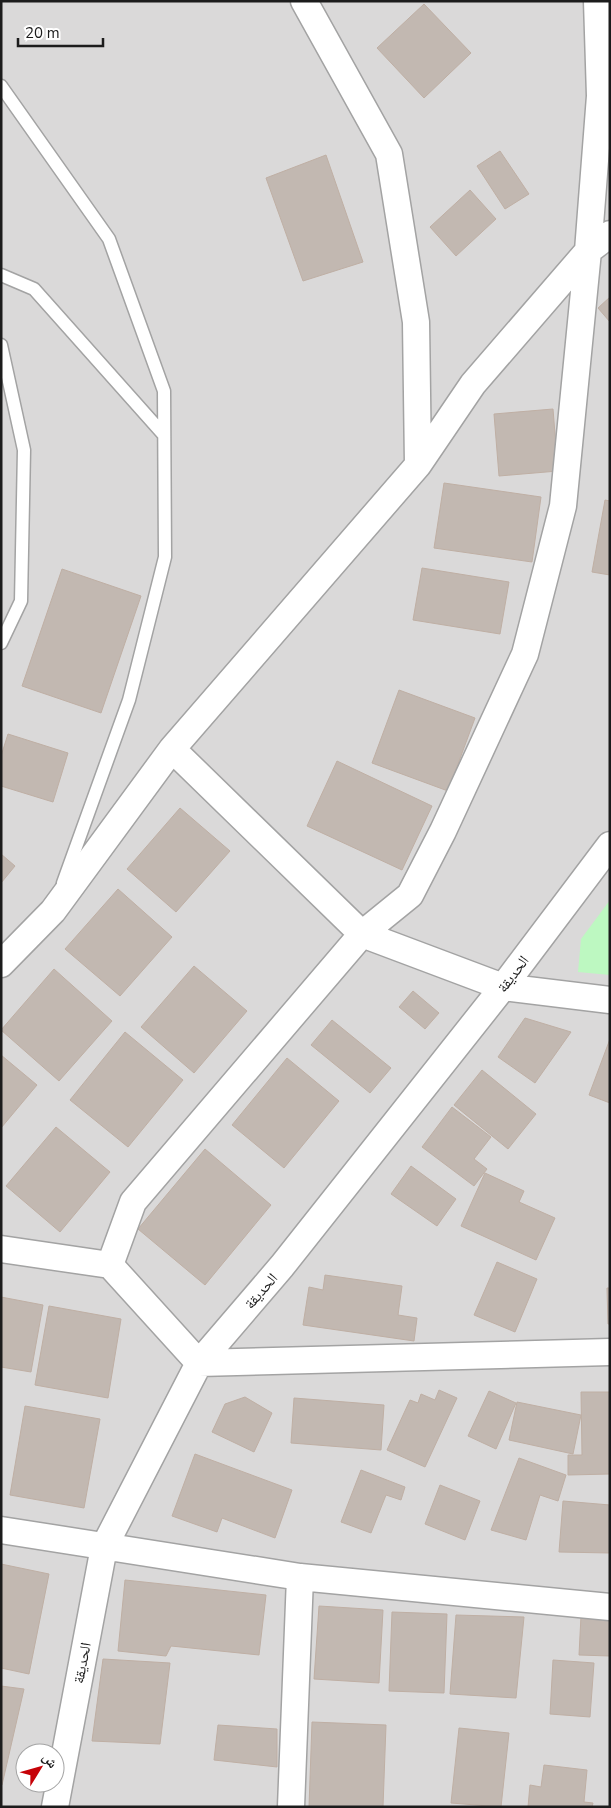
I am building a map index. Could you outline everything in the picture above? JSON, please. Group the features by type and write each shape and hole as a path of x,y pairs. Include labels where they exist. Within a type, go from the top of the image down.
{"street":[{"path":"304,1 389,154 416,322 418,465"},
{"path":"110,1265 133,1202 362,934 410,895 443,831 525,654 563,506 588,251 600,96 597,1"},
{"path":"1,964 53,911 172,749 418,465 472,384 588,251 610,234"},
{"path":"172,749 362,934 503,987 610,1000"},
{"name":"الحديقة","path":"55,1807 104,1547 199,1363 282,1266 503,987 610,845"},
{"path":"1,1249 110,1265 199,1363 610,1352"},
{"path":"1,1530 300,1577 610,1607"},
{"path":"291,1807 300,1577"}],"lane":[{"path":"1,86 109,239 164,391 165,557 129,700 53,911"},
{"path":"1,275 34,289 164,435"},
{"path":"1,345 24,450 21,601 1,643"}],"shaded area":[{"path":"1,1 610,1 610,1807 1,1807"}],"green space":[{"path":"610,900 610,975 578,972 581,939"}],"building":[{"path":"424,4 471,53 424,98 377,48"},
{"path":"500,151 529,194 505,209 477,166"},
{"path":"326,155 363,262 303,281 266,178"},
{"path":"470,190 496,219 456,256 430,227"},
{"path":"610,297 610,322 598,308"},
{"path":"553,409 558,471 499,476 494,414"},
{"path":"444,483 541,497 532,562 434,548"},
{"path":"605,500 610,501 610,575 592,572"},
{"path":"422,568 509,582 500,634 413,620"},
{"path":"62,569 141,596 101,713 22,686"},
{"path":"399,690 475,718 448,791 372,763"},
{"path":"8,734 68,753 53,802 1,786 1,756"},
{"path":"337,761 432,806 402,870 307,826"},
{"path":"180,808 230,851 176,912 127,869"},
{"path":"1,854 15,866 1,883"},
{"path":"118,889 172,937 120,996 65,949"},
{"path":"194,966 247,1011 194,1073 141,1027"},
{"path":"54,969 112,1021 59,1081 1,1030"},
{"path":"413,991 439,1013 425,1029 399,1007"},
{"path":"525,1018 571,1032 535,1083 498,1057"},
{"path":"332,1020 391,1068 370,1093 311,1045"},
{"path":"125,1032 183,1080 128,1147 70,1100"},
{"path":"610,1039 610,1103 589,1095"},
{"path":"1,1055 37,1085 1,1128"},
{"path":"287,1058 339,1101 284,1168 232,1125"},
{"path":"482,1070 536,1114 508,1149 454,1105"},
{"path":"452,1107 491,1137 474,1159 487,1169 474,1186 422,1147"},
{"path":"56,1127 110,1172 60,1232 6,1186"},
{"path":"205,1149 271,1205 205,1285 138,1229"},
{"path":"411,1166 456,1199 437,1226 391,1194"},
{"path":"485,1173 524,1191 519,1202 555,1218 536,1260 461,1226"},
{"path":"497,1262 537,1279 515,1332 474,1315"},
{"path":"325,1275 402,1286 398,1315 417,1318 414,1341 303,1325 309,1287 323,1290"},
{"path":"607,1288 610,1288 610,1324 608,1324"},
{"path":"1,1297 43,1305 31,1372 1,1367"},
{"path":"49,1306 121,1319 108,1398 35,1385"},
{"path":"439,1390 457,1398 425,1467 387,1450 410,1400 418,1403 421,1394 435,1400"},
{"path":"489,1391 516,1403 496,1449 468,1436"},
{"path":"581,1392 610,1392 610,1474 568,1475 568,1455 582,1455"},
{"path":"245,1397 272,1413 254,1452 212,1432 225,1404"},
{"path":"294,1398 384,1405 381,1450 291,1443"},
{"path":"517,1402 581,1415 573,1454 509,1440"},
{"path":"25,1406 100,1419 84,1508 10,1495"},
{"path":"195,1454 292,1490 275,1538 222,1518 217,1532 172,1516"},
{"path":"519,1458 566,1475 558,1501 540,1495 526,1540 491,1530"},
{"path":"361,1470 405,1487 401,1500 386,1495 371,1533 341,1522"},
{"path":"440,1485 480,1501 465,1540 425,1524"},
{"path":"563,1501 610,1505 610,1553 559,1552"},
{"path":"1,1564 49,1574 29,1674 1,1668"},
{"path":"125,1580 266,1595 259,1655 171,1646 166,1656 118,1651"},
{"path":"319,1606 383,1610 379,1683 314,1679"},
{"path":"392,1612 447,1614 444,1693 389,1691"},
{"path":"456,1615 524,1617 516,1698 450,1694"},
{"path":"581,1616 610,1618 610,1656 579,1655"},
{"path":"103,1659 170,1663 160,1744 92,1741"},
{"path":"553,1660 594,1663 590,1717 550,1714"},
{"path":"1,1686 24,1689 2,1785 1,1785"},
{"path":"312,1722 386,1725 383,1807 309,1807"},
{"path":"218,1725 277,1729 277,1767 214,1760"},
{"path":"459,1728 509,1733 501,1807 451,1803"},
{"path":"544,1765 587,1770 584,1802 593,1803 592,1807 528,1807 530,1785 541,1787"}]}
